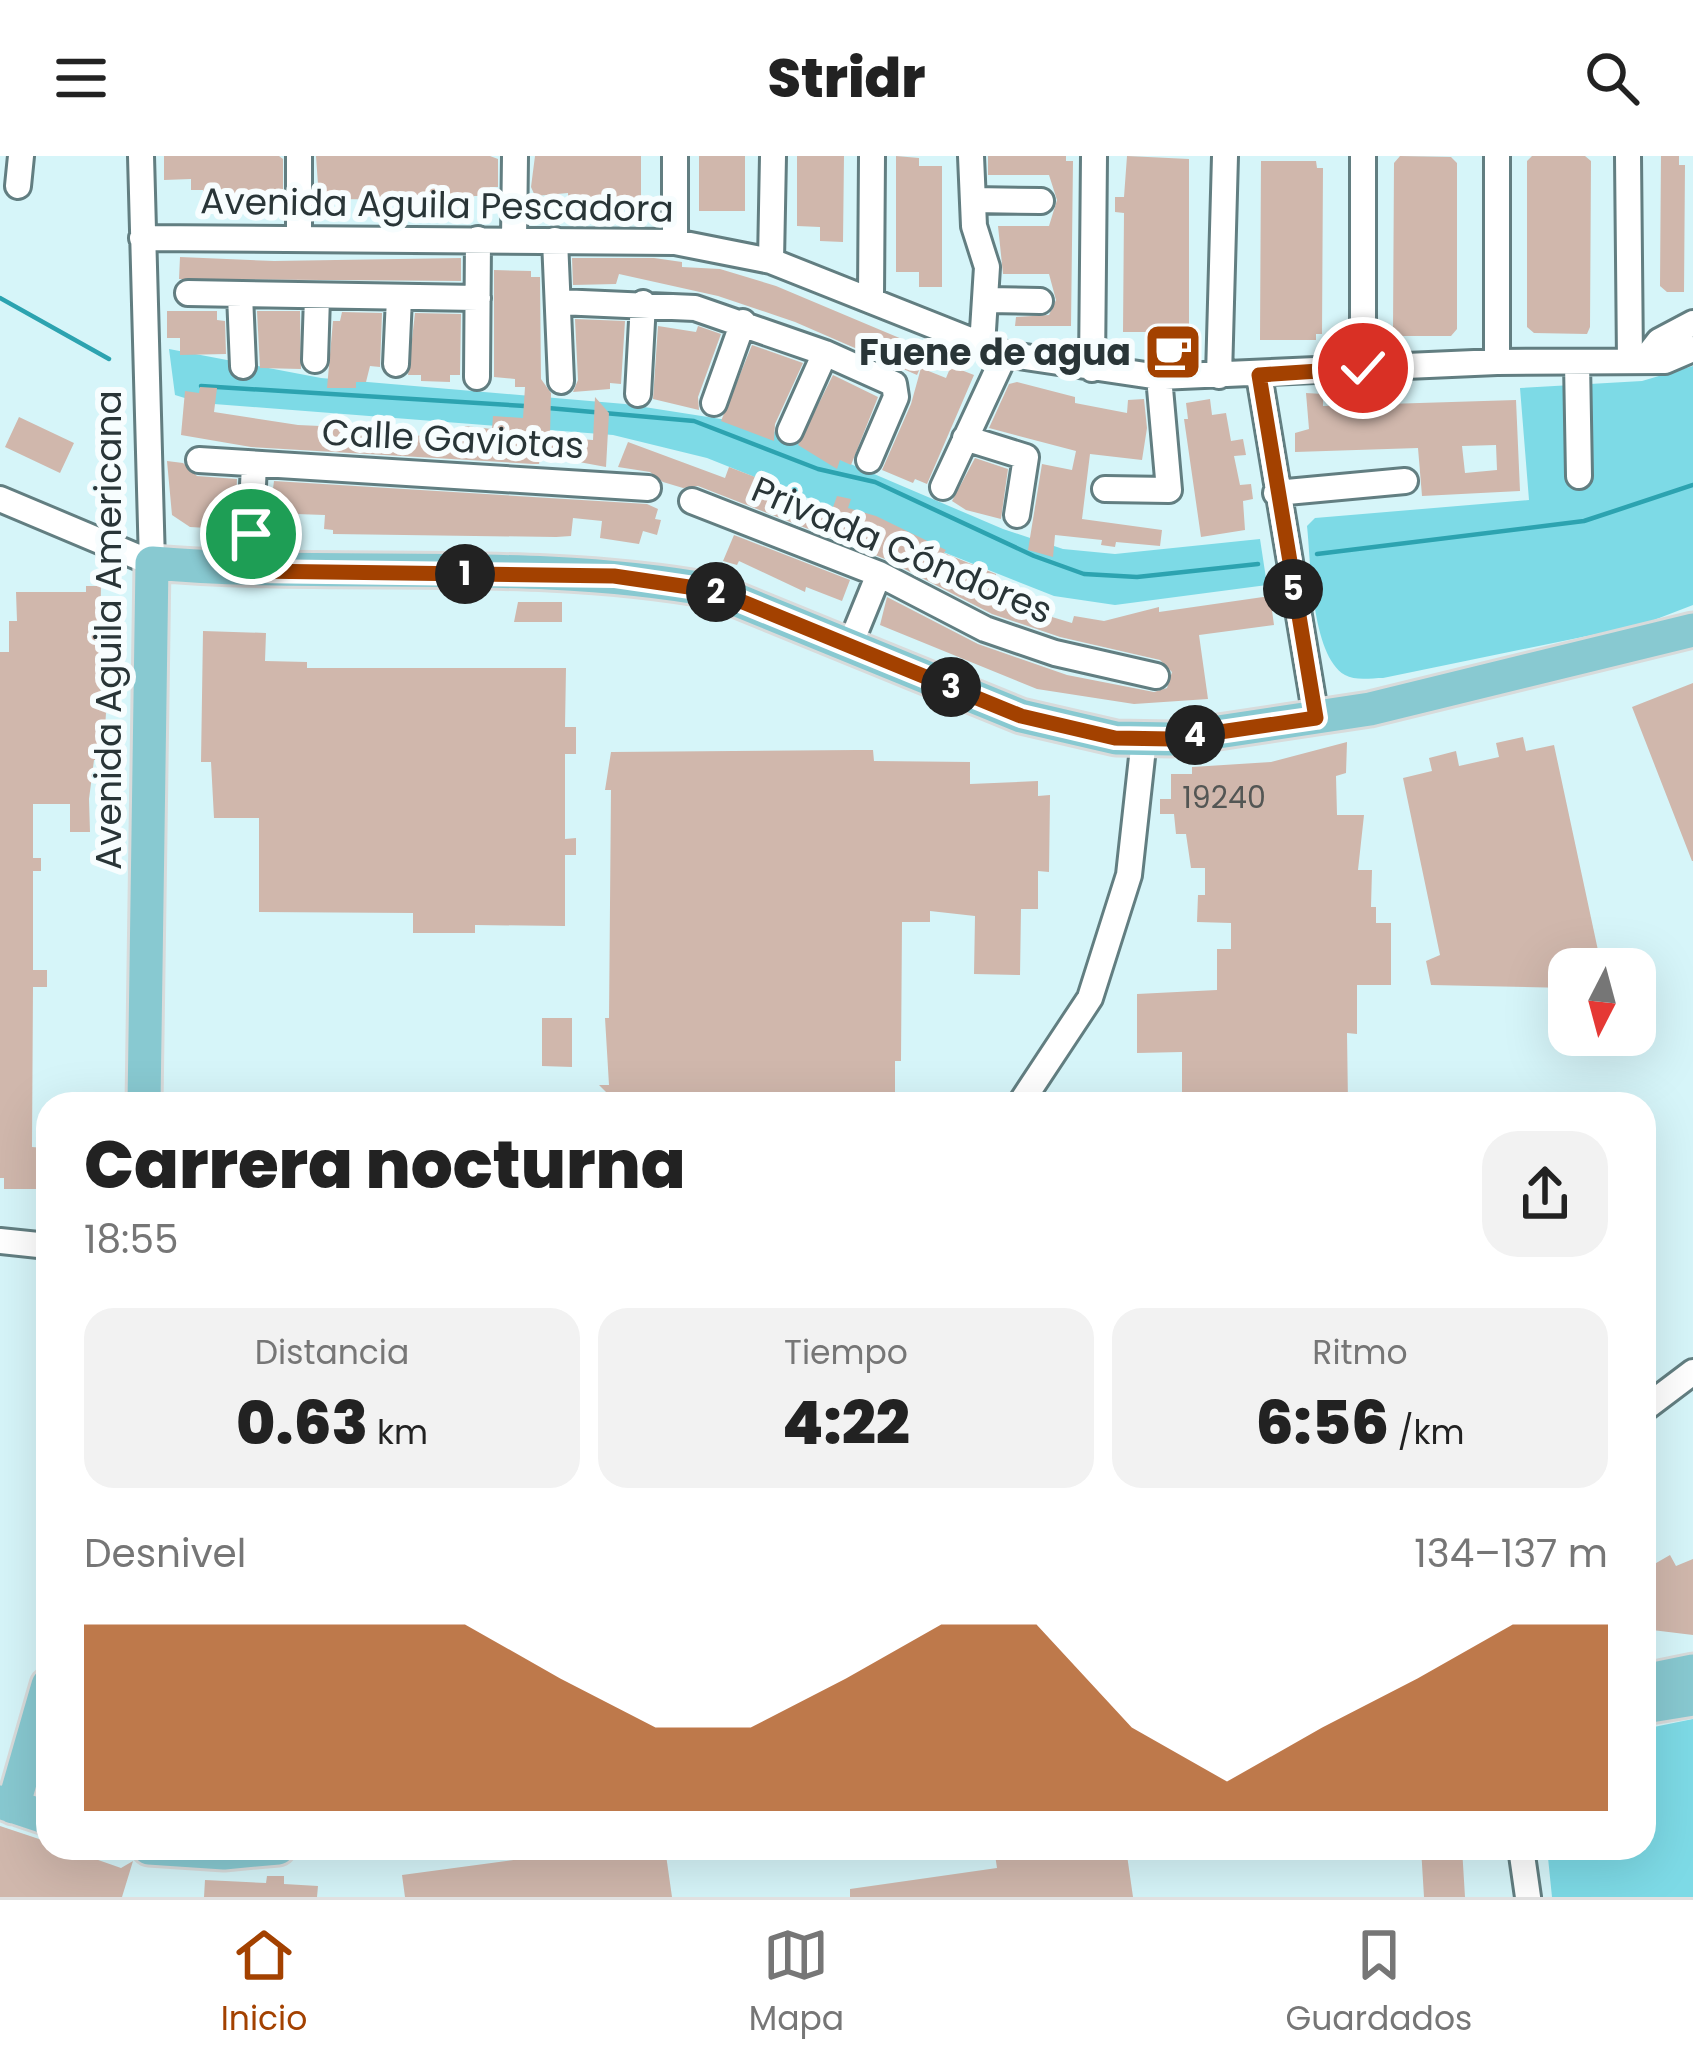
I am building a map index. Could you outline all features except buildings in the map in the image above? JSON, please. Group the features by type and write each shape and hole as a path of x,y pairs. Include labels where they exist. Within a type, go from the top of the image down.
{"main road":[{"path":"152,563 249,571 614,576 716,591 1021,716 1067,729 1144,740 1316,718 1693,630"},
{"name":"Avenida Aguila Americana","path":"144,1092 152,563"},
{"path":"1656,1679 1693,1671"},
{"path":"1656,1705 1693,1699"},
{"path":"17,1790 36,1725"}],"street":[{"path":"18,186 21,156"},
{"name":"Avenida Aguila Americana","path":"141,156 152,563"},
{"path":"299,156 299,238"},
{"path":"514,239 515,156"},
{"path":"675,156 676,242"},
{"path":"772,261 773,156"},
{"path":"871,297 872,156"},
{"path":"943,487 994,350 987,267 976,242 971,156"},
{"path":"1092,369 1094,156"},
{"path":"1219,376 1225,156"},
{"path":"1363,156 1363,368"},
{"path":"1497,156 1497,362"},
{"path":"1628,156 1638,360"},
{"path":"973,200 1040,201"},
{"name":"Avenida Aguila Pescadora","path":"142,238 676,242 772,261 994,350 1160,377 1497,362 1665,362 1693,349"},
{"path":"477,377 478,239"},
{"path":"556,239 561,381"},
{"path":"188,293 478,298"},
{"path":"240,295 243,366"},
{"path":"315,360 317,296"},
{"path":"396,364 399,298"},
{"path":"987,300 1040,301"},
{"path":"559,302 695,308 825,353 894,384 896,398 869,460"},
{"path":"638,394 643,303"},
{"path":"714,404 742,322"},
{"path":"1638,360 1659,341 1693,323"},
{"path":"790,431 825,353"},
{"path":"1577,362 1579,476"},
{"path":"1259,375 1316,718"},
{"path":"1105,489 1169,490 1160,377"},
{"path":"965,438 1026,457 1016,515"},
{"name":"Calle Gaviotas","path":"199,460 647,488"},
{"path":"249,571 254,464"},
{"path":"1276,493 1405,481"},
{"path":"0,499 152,563"},
{"name":"Privada Cóndores","path":"692,501 879,574 985,628 1055,653 1156,676"},
{"path":"850,645 879,574"},
{"path":"1028,1092 1090,998 1129,875 1144,740"},
{"path":"0,1241 36,1245"},
{"path":"1656,1393 1693,1372"},
{"path":"1523,1860 1528,1897"}],"shaded area":[{"path":"169,349 321,378 625,404 759,425 1003,529 1063,549 1115,554 1260,539 1267,585 1115,605 1054,596 707,458 613,435 201,403 175,395"},
{"path":"1693,366 1693,605 1641,625 1383,678 1349,677 1334,664 1319,629 1312,584 1307,526 1315,518 1529,500 1520,388 1642,381"},
{"path":"1693,1719 1693,1897 1552,1897 1548,1860 1656,1860 1656,1727"}],"waterway":[{"path":"0,298 109,359"},
{"path":"201,386 525,406"},
{"path":"548,408 694,421 818,469 875,482 1034,556 1084,574 1137,577 1258,564"},
{"path":"1317,554 1584,521 1693,485"}],"place":[{"name":"Fuene de agua","path":"1173,352"}],"route":[{"path":"251,534 249,571 614,576 716,591 1021,716 1115,738 1172,739 1316,718 1259,375 1363,368"}]}
